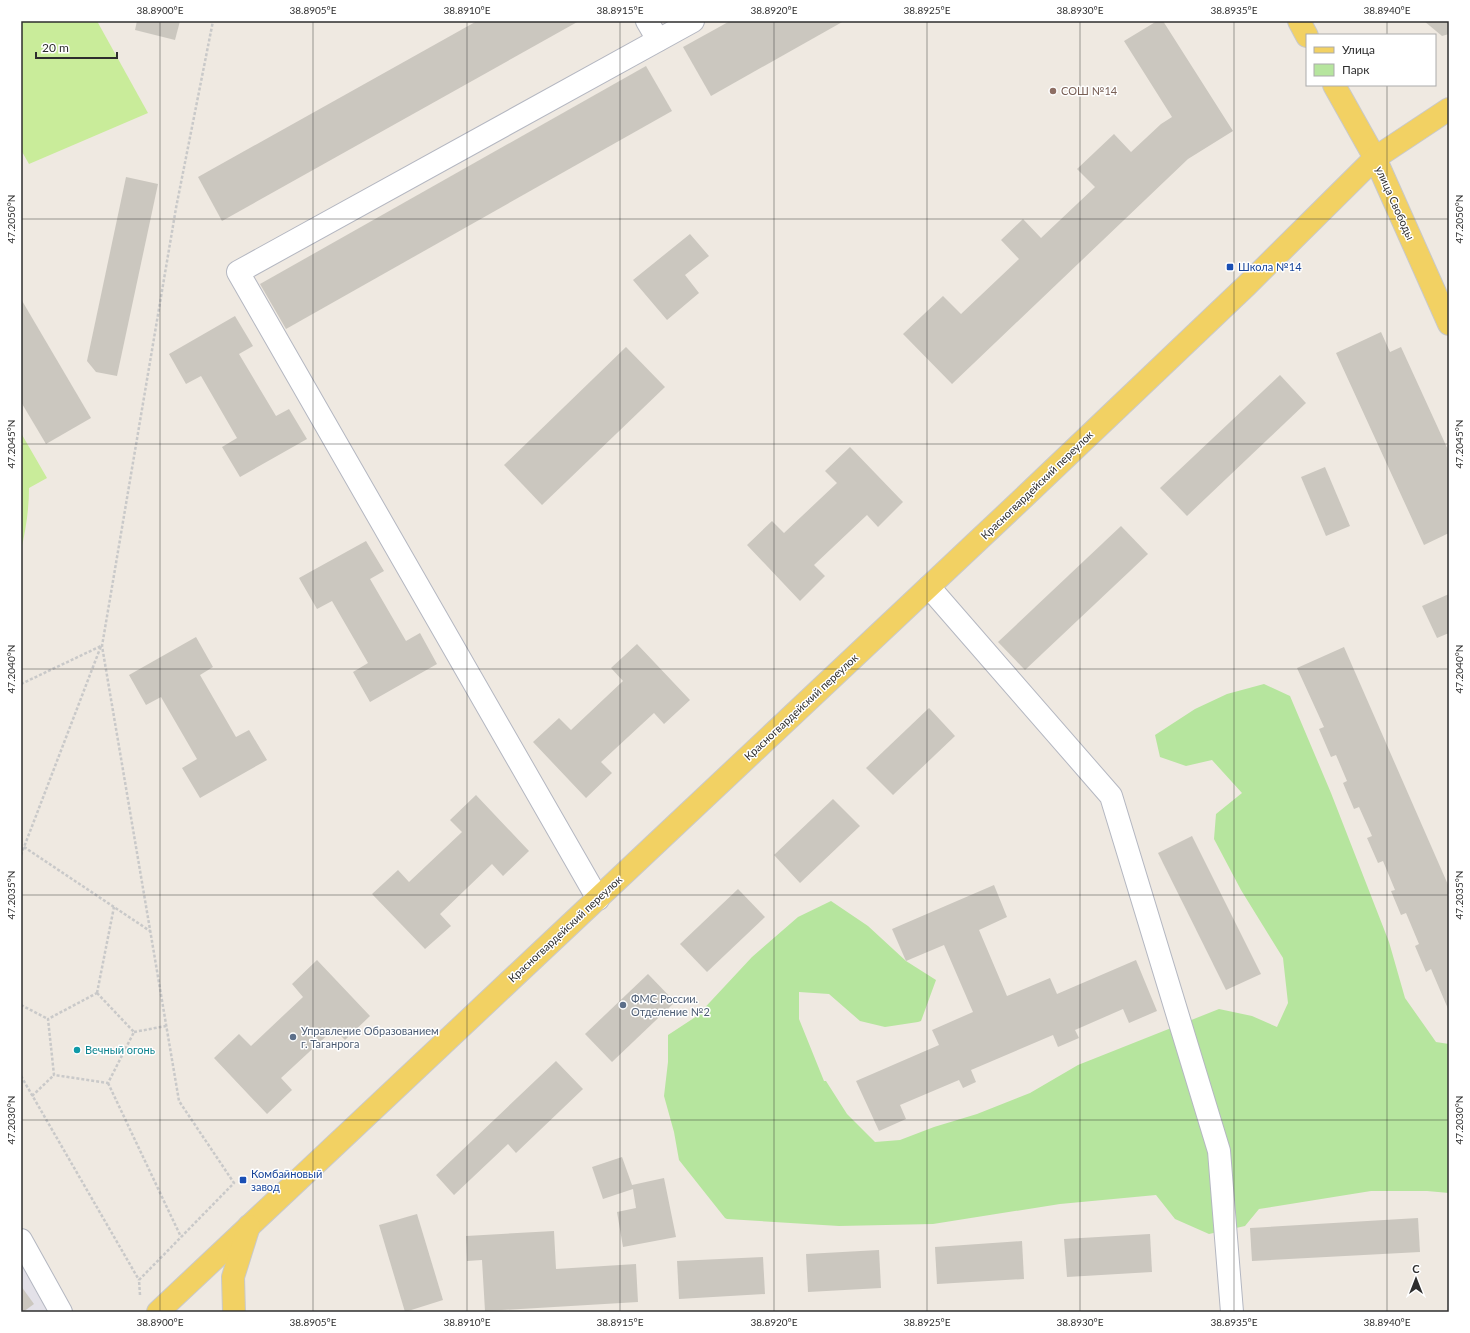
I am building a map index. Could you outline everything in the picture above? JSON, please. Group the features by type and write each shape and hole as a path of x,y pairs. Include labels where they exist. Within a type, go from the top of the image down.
{"main road":[{"path":"1299,21 1306,34"},
{"name":"улица Свободы","path":"1335,86 1375,158 1449,324"},
{"name":"Красногвардейский переулок","path":"158,1312 929,588 1246,286 1375,158 1449,109"},
{"path":"234,1312 233,1277 249,1225"}],"street":[{"path":"647,21 658,40"},
{"path":"598,899 238,272 693,21"},
{"path":"929,588 1111,796 1219,1151 1232,1312"},
{"path":"21,1240 61,1312"}],"path":[{"path":"21,855 22,849 102,646 176,208 213,21"},
{"path":"21,684 102,646"},
{"path":"102,646 179,1101 234,1183 139,1280"},
{"path":"22,849 150,931"},
{"path":"97,993 114,907"},
{"path":"48,1019 97,993"},
{"path":"97,993 134,1032"},
{"path":"21,1005 48,1019"},
{"path":"48,1019 54,1075"},
{"path":"134,1032 166,1026"},
{"path":"108,1083 134,1032"},
{"path":"54,1075 108,1083"},
{"path":"32,1096 54,1075"},
{"path":"21,1076 139,1280 140,1296"},
{"path":"108,1083 181,1237"}],"shaded area":[{"path":"21,1261 53,1312 21,1312"}],"green space":[{"path":"21,21 97,21 148,113 29,164 21,150"},
{"path":"21,433 47,478 29,488 27,519 21,550"},
{"path":"1264,684 1290,696 1331,793 1389,942 1405,998 1436,1042 1449,1044 1449,1193 1427,1191 1371,1191 1259,1209 1245,1226 1209,1234 1175,1219 1156,1195 1060,1204 933,1224 839,1226 725,1218 679,1160 674,1132 664,1096 668,1062 668,1035 697,1016 752,957 798,917 831,901 868,926 906,961 936,980 921,1021 885,1027 860,1021 829,994 799,992 799,1019 824,1081 826,1081 847,1114 875,1142 900,1140 934,1127 977,1114 1030,1093 1078,1065 1219,1009 1252,1016 1277,1027 1288,1003 1283,958 1241,890 1214,839 1216,814 1242,793 1212,760 1186,766 1160,757 1155,735 1195,709 1227,694"}],"building":[{"path":"137,21 180,21 175,40 135,30"},
{"path":"477,21 579,21 222,221 198,177"},
{"path":"730,21 844,21 711,96 683,47"},
{"path":"1157,21 1163,21 1233,131 1188,159 952,384 903,334 943,296 961,314 1019,259 1001,240 1023,219 1041,238 1095,187 1077,169 1114,134 1131,152 1161,124 1172,117 1124,41"},
{"path":"1424,21 1449,21 1449,34 1442,36"},
{"path":"646,66 672,111 286,329 260,284"},
{"path":"126,177 158,184 117,376 96,372 87,361"},
{"path":"690,234 709,256 685,275 699,293 667,320 633,280"},
{"path":"21,299 91,418 46,444 21,402"},
{"path":"235,316 253,346 239,354 276,416 289,409 307,439 240,477 222,447 237,438 201,376 186,384 169,354"},
{"path":"1381,332 1390,352 1401,347 1449,452 1449,533 1424,545 1336,353"},
{"path":"626,347 665,387 542,505 504,465"},
{"path":"1280,375 1306,403 1187,516 1160,488"},
{"path":"850,447 903,502 878,527 867,515 814,565 825,576 800,601 747,545 772,521 784,533 837,483 825,471"},
{"path":"1325,467 1350,526 1326,536 1301,477"},
{"path":"1121,526 1148,554 1025,670 998,642"},
{"path":"366,541 384,571 370,579 406,641 420,633 437,664 370,702 353,672 368,663 332,601 317,609 299,578"},
{"path":"1449,594 1449,633 1437,638 1422,606"},
{"path":"196,637 213,667 200,675 236,737 249,730 267,760 200,798 182,768 197,759 161,697 146,705 129,675"},
{"path":"637,644 690,700 664,724 654,713 601,762 612,773 586,798 533,742 559,718 571,730 623,681 611,668"},
{"path":"1344,647 1449,887 1449,1011 1431,969 1426,972 1415,946 1419,944 1406,913 1401,915 1391,891 1395,890 1383,861 1378,863 1367,838 1372,836 1359,807 1354,809 1343,783 1347,781 1336,755 1331,757 1319,729 1324,727 1297,668"},
{"path":"929,708 955,736 893,795 866,768"},
{"path":"476,795 529,851 503,876 492,864 440,914 451,926 425,949 372,894 398,870 409,882 462,832 450,820"},
{"path":"833,799 860,826 800,883 774,855"},
{"path":"1192,836 1261,974 1226,990 1158,853"},
{"path":"994,885 1007,917 979,930 1007,996 1050,978 1057,994 1136,960 1157,1011 1129,1023 1123,1009 1075,1030 1079,1038 1058,1047 1053,1035 971,1070 976,1082 963,1088 959,1080 900,1105 906,1119 879,1131 856,1081 939,1045 932,1030 973,1012 944,945 906,961 892,929"},
{"path":"738,889 765,917 707,972 680,944"},
{"name":"Управление Образованием г. Таганрога","path":"317,960 370,1016 345,1040 334,1029 281,1078 292,1090 267,1114 214,1058 239,1034 251,1046 303,997 292,984"},
{"path":"648,974 675,1002 612,1062 585,1034"},
{"path":"556,1061 583,1089 516,1153 508,1144 454,1195 436,1175"},
{"path":"622,1157 632,1185 664,1178 676,1237 623,1247 617,1212 636,1208 633,1189 603,1199 592,1167"},
{"path":"417,1214 443,1300 405,1312 379,1225"},
{"path":"1418,1218 1420,1252 1252,1261 1250,1228"},
{"path":"554,1231 556,1269 636,1264 638,1302 485,1311 482,1260 467,1261 466,1236"},
{"path":"1150,1234 1152,1272 1067,1277 1064,1239"},
{"path":"1022,1241 1024,1279 937,1284 935,1247"},
{"path":"879,1250 881,1288 808,1292 806,1254"},
{"path":"763,1257 765,1294 679,1299 677,1261"},
{"path":"21,1286 34,1304 23,1312 21,1312"}],"place":[{"name":"СОШ №14","path":"1053,91"},
{"name":"Школа №14","path":"1230,267"},
{"name":"ФМС России. Отделение №2","path":"623,1005"},
{"name":"Управление Образованием г. Таганрога","path":"293,1037"},
{"name":"Вечный огонь","path":"77,1050"},
{"name":"Комбайновый завод","path":"243,1180"}]}
